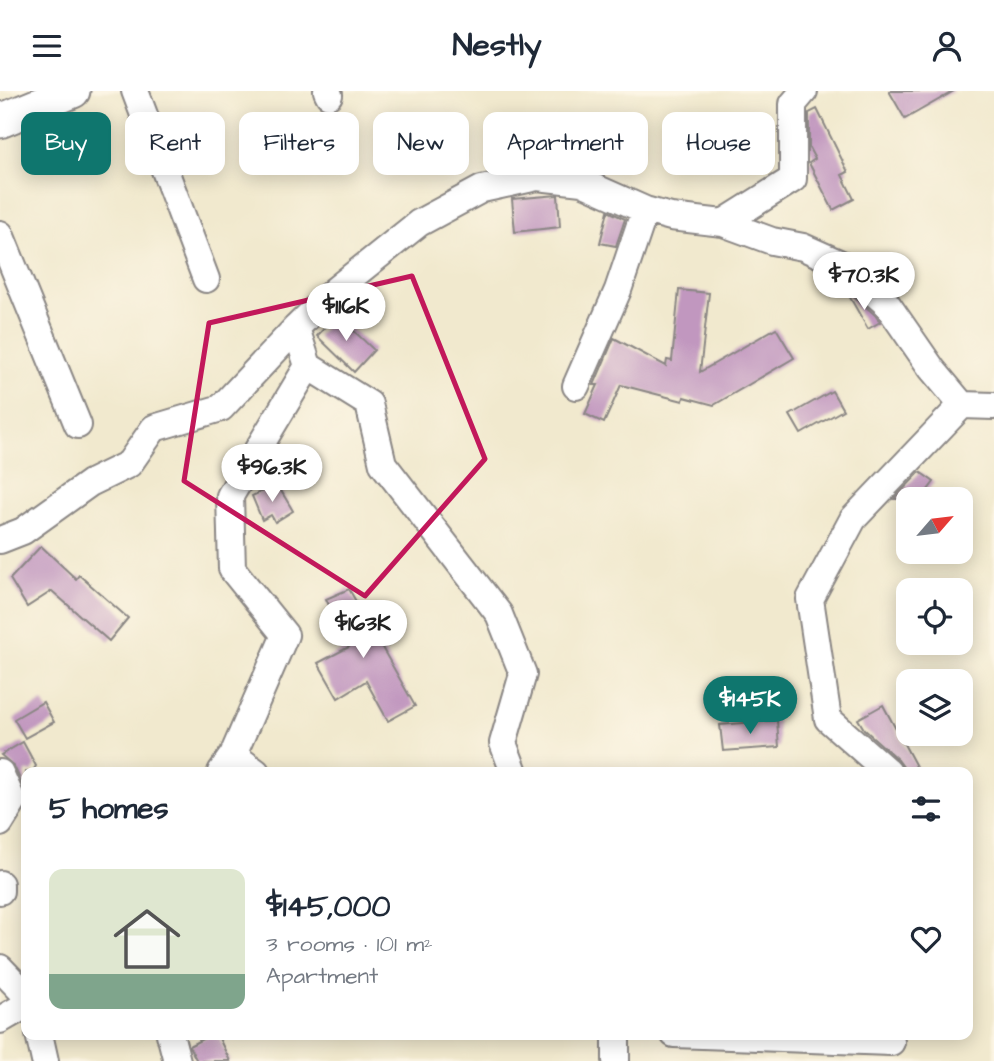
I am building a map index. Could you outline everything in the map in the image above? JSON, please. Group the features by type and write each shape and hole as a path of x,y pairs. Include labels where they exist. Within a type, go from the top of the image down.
{"street":[{"path":"0,121 73,91"},
{"path":"135,91 206,279"},
{"path":"723,223 793,179 793,104 804,91"},
{"path":"0,540 23,531 90,483 129,464 154,428 221,408 334,291 419,223 482,189 537,177 582,182 645,210 671,217 723,223 772,241 803,247 841,264 887,304 932,369 962,405"},
{"path":"576,386 618,290 645,210"},
{"path":"0,234 78,425"},
{"path":"296,328 308,366 369,404 383,464 499,614 523,674 503,743 512,767"},
{"path":"227,763 285,635 232,569 230,496 308,366"},
{"path":"882,767 828,719 810,599 853,519 962,405 994,406"},
{"path":"0,773 13,802 0,823"},
{"path":"0,884 0,891"},
{"path":"0,968 21,990"},
{"path":"0,1020 21,1008"},
{"path":"40,1040 45,1061"},
{"path":"172,1040 177,1061"},
{"path":"616,1040 617,1061"},
{"path":"782,1040 890,1046"}],"highlighted area":[{"path":"412,276 485,459 365,596 184,481 209,323"}],"building":[{"path":"889,91 954,91 905,119"},
{"path":"817,109 848,172 842,175 854,199 833,210 809,163 815,159 809,148 809,113"},
{"path":"558,195 560,227 515,232 512,199"},
{"path":"608,211 625,219 616,246 600,243"},
{"path":"877,260 892,287 867,266"},
{"path":"844,287 875,315 880,322 868,329"},
{"path":"679,290 709,293 700,372 776,328 794,358 714,405 684,397 683,401 621,385 604,423 585,414 614,338 666,366 667,360 672,361"},
{"path":"337,315 374,350 354,372 317,336"},
{"path":"832,391 843,410 801,434 790,415"},
{"path":"920,472 934,482 930,487 906,487"},
{"path":"277,484 293,511 275,522 271,515 262,520 252,496"},
{"path":"41,546 76,579 79,575 128,618 109,641 52,591 27,607 10,579"},
{"path":"349,589 415,706 388,721 366,681 338,698 318,663 349,647 326,599"},
{"path":"43,702 54,722 25,738 14,719"},
{"path":"883,705 896,729 896,746 905,746 916,767 903,767 864,729 858,719"},
{"path":"777,720 779,747 723,751 720,725"},
{"path":"23,742 36,766 21,767 21,781 14,766 1,755"},
{"path":"200,1040 220,1040 230,1061 197,1061 189,1046"}]}
